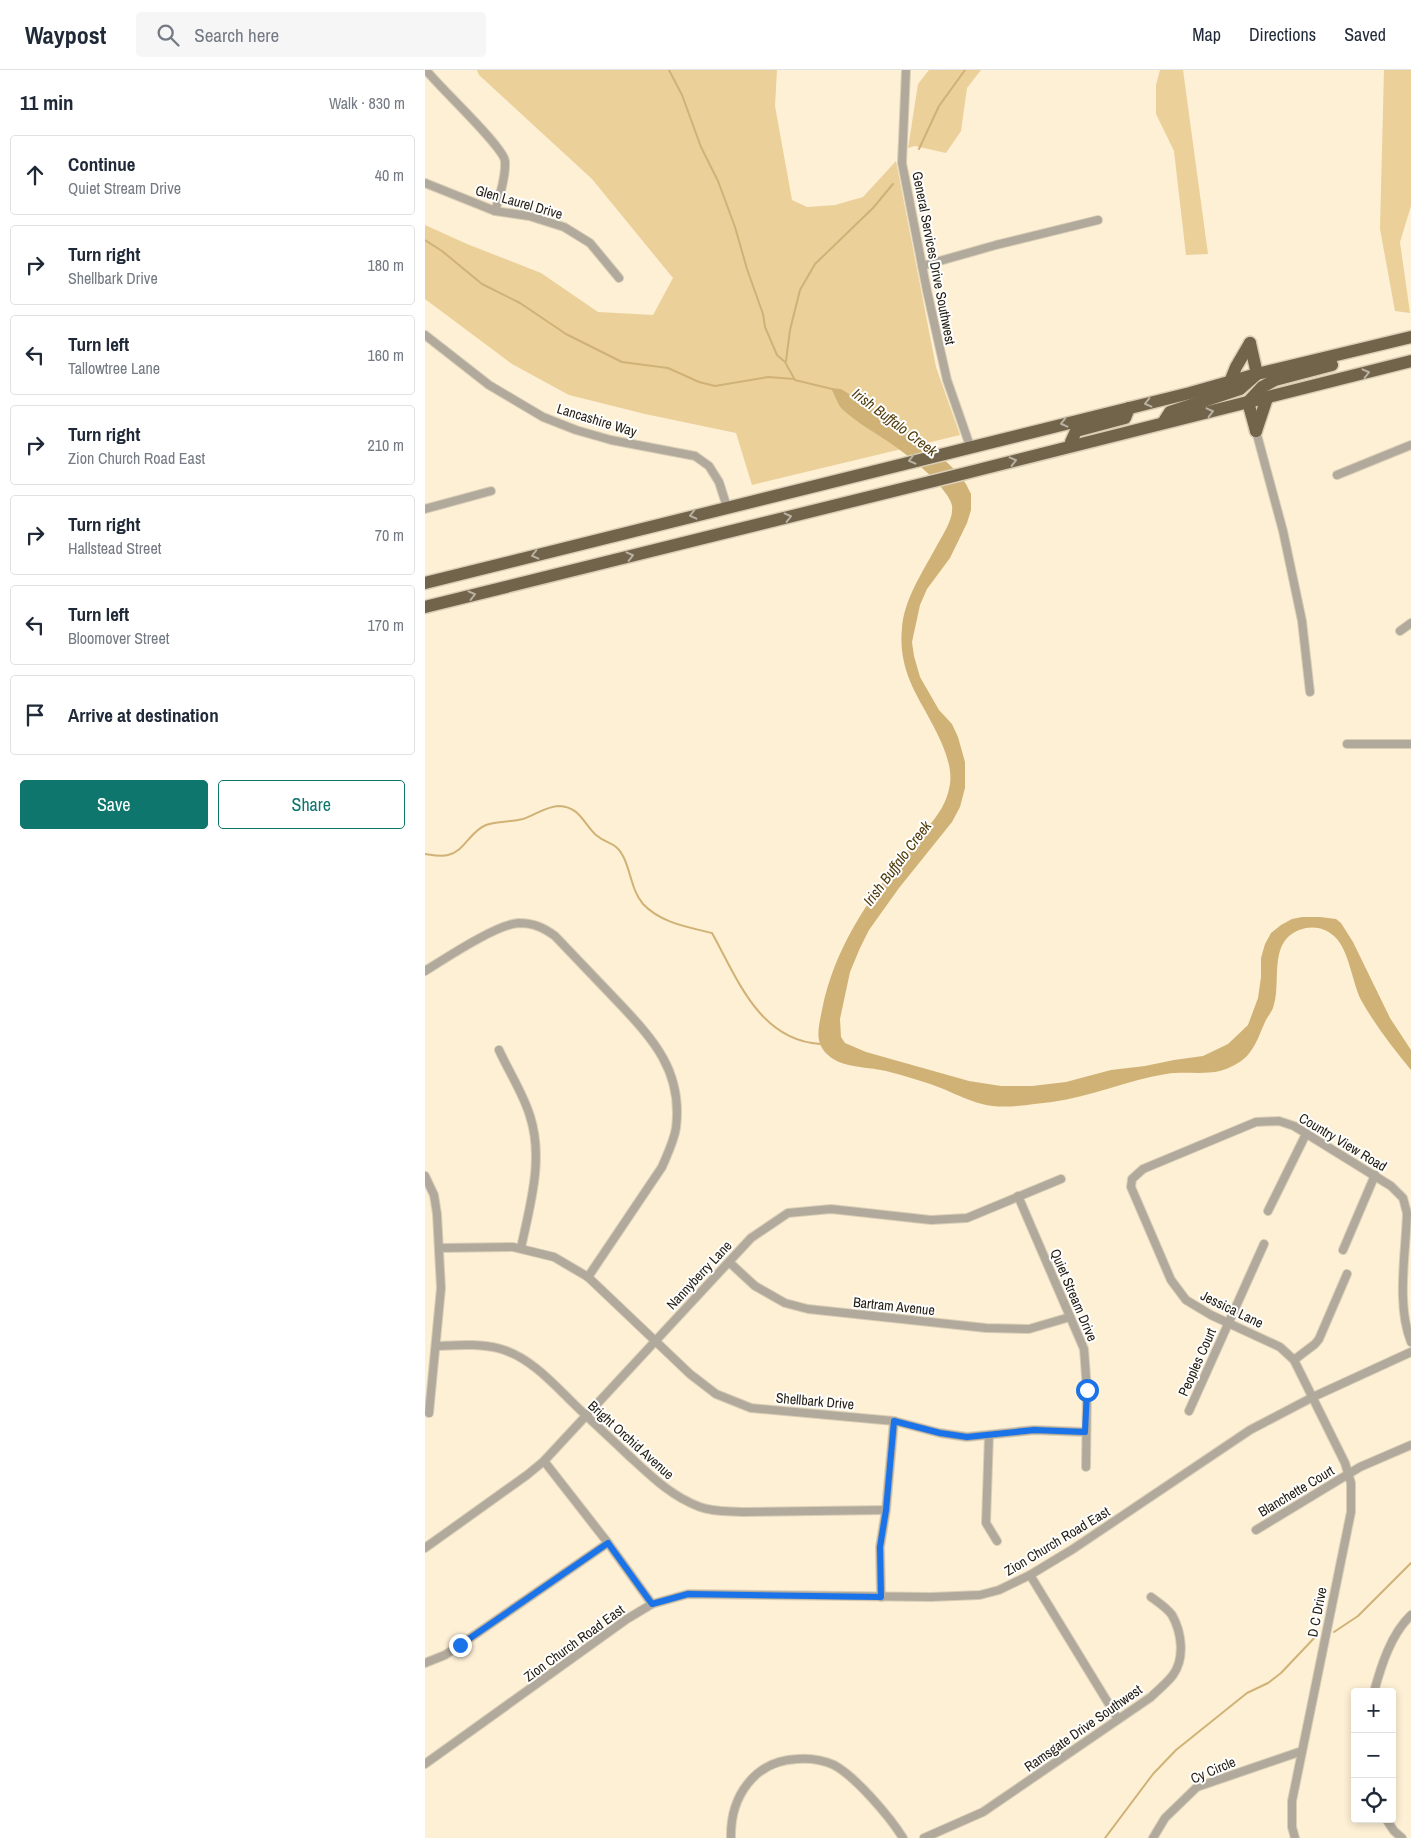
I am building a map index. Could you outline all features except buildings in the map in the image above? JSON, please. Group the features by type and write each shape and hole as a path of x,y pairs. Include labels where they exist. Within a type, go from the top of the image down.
{"highway":[{"path":"425,583 727,506 1411,337"},
{"path":"1230,382 1236,367 1250,343 1257,374"},
{"path":"1248,402 1262,387 1275,380 1332,366 1335,356"},
{"path":"425,607 1267,398 1410,358"},
{"path":"1163,424 1170,412 1240,389 1257,374"},
{"path":"1256,431 1267,398"},
{"path":"1248,402 1256,431"},
{"path":"1073,446 1071,442 1076,431 1125,418 1129,408"}],"street":[{"path":"426,70 444,91 493,140 505,159 495,211"},
{"name":"General Services Drive Southwest","path":"906,70 902,163 947,380 970,446"},
{"name":"Glen Laurel Drive","path":"425,184 495,211 529,216 563,227 590,243 619,278"},
{"path":"922,266 996,245 1098,220"},
{"name":"Lancashire Way","path":"425,335 489,384 543,416 576,430 611,440 695,456 709,466 719,482 727,506"},
{"path":"1256,431 1283,531 1302,621 1310,692"},
{"path":"1337,475 1411,445"},
{"path":"425,508 491,492"},
{"path":"1400,631 1411,623"},
{"path":"1347,744 1411,744"},
{"path":"425,970 502,927 518,923 542,927 555,936 644,1029 662,1053 672,1073 676,1098 676,1128 670,1149 663,1167 589,1277"},
{"path":"499,1050 530,1115 535,1134 534,1181 521,1248"},
{"name":"Country View Road","path":"1132,1179 1143,1169 1256,1122 1279,1121 1294,1126 1375,1176 1399,1192 1403,1198 1407,1213 1404,1303 1411,1342"},
{"path":"1268,1211 1306,1134"},
{"path":"425,1176 433,1196 437,1214 441,1288 429,1413"},
{"path":"1343,1250 1375,1176"},
{"name":"Nannyberry Lane","path":"425,1548 527,1476 544,1461 751,1238 788,1213 831,1209 931,1220 967,1218 1061,1179"},
{"name":"Jessica Lane","path":"1132,1179 1131,1187 1171,1280 1179,1293 1186,1300 1211,1315 1280,1346 1294,1360 1301,1377 1313,1397"},
{"name":"Quiet Stream Drive","path":"1018,1196 1084,1349 1087,1390 1085,1467"},
{"name":"Peoples Court","path":"1189,1411 1264,1244"},
{"name":"Shellbark Drive","path":"439,1248 493,1246 521,1248 554,1258 589,1277 690,1374 716,1394 751,1408 894,1421 940,1433 967,1437 1034,1430 1085,1432"},
{"name":"Bartram Avenue","path":"729,1262 755,1286 785,1303 808,1310 995,1328 1029,1328 1070,1317"},
{"path":"1294,1360 1319,1339 1347,1274"},
{"name":"Bright Orchid Avenue","path":"436,1346 475,1344 502,1349 529,1363 663,1487 680,1498 701,1507 719,1511 741,1512 886,1510"},
{"name":"Zion Church Road East","path":"425,1764 627,1619 652,1604 688,1594 881,1597 981,1595 999,1590 1030,1575 1148,1500 1250,1430 1313,1397 1411,1352"},
{"name":"D C Drive","path":"1295,1838 1292,1827 1291,1808 1351,1512 1352,1496 1349,1473 1313,1397"},
{"path":"881,1597 880,1547 886,1510 894,1421"},
{"path":"989,1435 986,1523 997,1541"},
{"name":"Blanchette Court","path":"1256,1530 1349,1473 1376,1459 1411,1445"},
{"path":"544,1461 608,1543 652,1604"},
{"path":"425,1663 452,1650 608,1543"},
{"path":"1030,1575 1118,1719"},
{"name":"Ramsgate Drive Southwest","path":"924,1838 983,1812 1151,1697 1173,1676 1179,1664 1181,1651 1180,1636 1171,1614 1151,1597"},
{"path":"1375,1688 1390,1646 1399,1628 1411,1615"},
{"name":"Cy Circle","path":"1153,1838 1165,1818 1197,1788 1302,1750"},
{"path":"731,1838 731,1818 741,1791 764,1767 784,1760 810,1758 833,1765 853,1778 896,1827 903,1838"},
{"path":"1389,1823 1402,1838"}],"shaded area":[{"path":"477,70 777,70 775,106 792,200 807,207 835,205 863,197 896,161 936,367 960,435 752,485 736,433 645,414 569,395 512,364 425,299 425,225 541,273 598,312 653,315 673,278 592,179 479,75"},
{"path":"929,70 981,70 967,88 961,131 946,153 915,146 908,148 918,84"},
{"path":"1160,70 1183,70 1208,254 1186,255 1174,151 1156,114 1156,85"},
{"path":"1384,70 1411,70 1411,206 1400,242 1410,313 1395,311 1380,229"},
{"path":"831,388 841,389 927,443 958,473 971,494 971,510 967,523 950,558 927,589 920,605 912,642 920,677 939,710 952,724 958,737 965,762 965,788 960,807 952,822 899,888 869,930 860,948 850,972 840,1019 841,1037 845,1043 866,1052 969,1081 1001,1086 1032,1086 1066,1082 1111,1070 1203,1056 1228,1044 1248,1025 1258,998 1261,958 1271,933 1292,919 1320,917 1336,919 1341,923 1353,942 1390,1018 1411,1050 1411,1070 1372,1018 1361,1000 1347,957 1339,942 1328,932 1314,927 1293,933 1285,941 1280,950 1276,997 1273,1008 1255,1044 1241,1061 1220,1071 1166,1074 1066,1100 1008,1107 990,1106 901,1075 842,1063 828,1055 822,1048 818,1034 822,1010 827,988 844,946 854,926 878,889 905,853 937,816 946,799 950,776 944,748 915,693 908,675 904,662 901,635 906,607 919,577 947,528 952,506 949,498 935,480 906,454 842,409"}],"waterway":[{"name":"Irish Buffalo Creek","path":"669,70 682,95 701,147 718,181 735,227 763,314 765,327 777,355 785,362 795,380 832,389"},
{"path":"919,149 939,106 965,70"},
{"path":"786,361 790,330 800,290 815,264 873,208 893,184"},
{"path":"425,240 442,251 482,284 520,303 566,334 622,362 668,368 699,382 715,386 768,377 794,379"},
{"path":"425,854 442,856 454,853 480,828 486,825 523,819 555,806 572,809 581,816 596,835 615,846 621,853 636,893 643,904 666,920 712,933 741,987 766,1019 781,1031 799,1040 820,1044"},
{"path":"1334,1632 1358,1616 1411,1563"},
{"path":"1105,1838 1153,1774 1176,1750 1247,1693 1268,1683 1281,1673 1318,1634"}],"route":[{"path":"460,1645 608,1543 652,1604 688,1594 881,1597 880,1547 886,1510 894,1421 940,1433 967,1437 1034,1430 1085,1432 1087,1390"}]}
